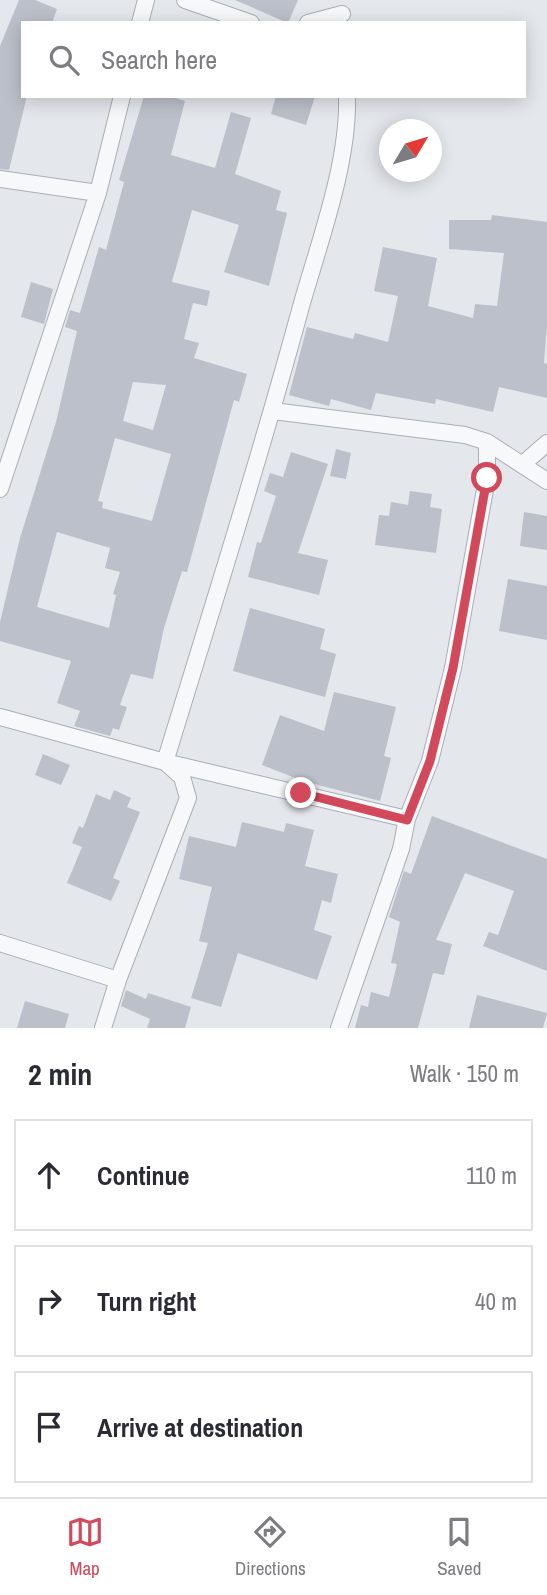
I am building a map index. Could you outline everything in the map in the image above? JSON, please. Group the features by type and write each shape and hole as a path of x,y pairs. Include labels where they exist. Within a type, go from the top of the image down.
{"street":[{"path":"141,21 146,0"},
{"path":"185,0 245,21"},
{"path":"314,21 341,12"},
{"path":"2,479 97,193 121,98"},
{"path":"165,762 273,411 330,203 347,119 346,98"},
{"path":"0,179 97,193"},
{"path":"273,411 465,435 486,442 524,463 547,481"},
{"path":"339,1028 401,849 407,820 430,761 453,668 487,478 486,442"},
{"path":"524,463 547,443"},
{"path":"0,718 165,762 407,820"},
{"path":"103,1028 118,980 188,798 182,777 165,762"},
{"path":"0,943 118,980"}],"building":[{"path":"19,0 35,0 57,9 53,21 21,21 21,98 27,98 9,170 0,169 0,46"},
{"path":"235,0 298,0 289,21"},
{"path":"143,98 175,98 185,101 171,155 215,168 231,112 251,118 235,174 281,191 276,210 287,213 269,286 224,272 239,225 192,210 172,282 210,291 207,306 193,303 184,339 199,343 194,358 247,374 239,402 234,400 187,572 182,571 164,628 153,679 131,674 120,705 127,707 119,730 113,728 110,736 74,726 80,711 57,703 71,661 0,641 0,622 20,538 56,422 77,331 65,327 70,310 80,313 99,247 106,250 124,182 119,180","holes":["133,382 166,385 153,430 123,421","115,438 171,454 152,521 102,508 103,502 98,501","57,532 110,548 105,568 120,572 113,594 116,595 109,628 37,607"]},
{"path":"275,98 314,98 306,125 271,114"},
{"path":"492,215 547,222 547,325 544,363 547,364 547,398 499,387 493,412 436,399 435,404 376,393 371,410 331,399 329,406 289,395 307,327 353,339 355,333 388,342 398,296 374,291 383,247 437,258 428,306 473,318 475,304 497,306 504,253 449,249 449,220 491,220"},
{"path":"31,282 53,289 44,324 21,317"},
{"path":"336,449 351,453 346,479 330,476"},
{"path":"291,452 328,464 298,553 328,560 319,595 248,577 257,542 261,543 276,496 264,491 270,473 283,477"},
{"path":"410,491 432,494 430,507 442,509 436,553 375,545 379,515 389,516 391,502 408,505"},
{"path":"524,512 547,516 547,550 520,546"},
{"path":"508,579 547,586 547,640 499,631"},
{"path":"250,608 325,629 320,649 336,654 325,697 233,671"},
{"path":"334,692 396,707 384,756 391,758 380,801 303,781 262,765 280,715 324,731"},
{"path":"43,754 70,765 61,785 35,775"},
{"path":"114,790 131,798 127,807 140,812 113,878 120,881 111,901 67,883 82,847 72,843 79,826 83,828 96,794 110,800"},
{"path":"432,816 547,859 547,971 483,946 489,932 498,935 514,891 465,873 436,940 452,944 444,975 433,973 418,1028 355,1028 361,1005 368,1007 371,992 389,997 397,964 391,963 400,922 389,917 404,871 411,874"},
{"path":"242,822 284,832 286,823 314,830 305,866 338,874 331,903 322,900 314,930 332,936 317,980 238,953 221,1007 191,998 208,943 199,941 212,887 179,879 189,836 236,847"},
{"path":"126,990 146,999 148,993 191,1007 185,1028 147,1028 150,1019 121,1006"},
{"path":"477,995 547,1013 543,1028 469,1028"},
{"path":"25,1001 69,1014 65,1028 17,1028"}],"route":[{"path":"301,793 407,820 430,761 453,668 487,478"}]}
